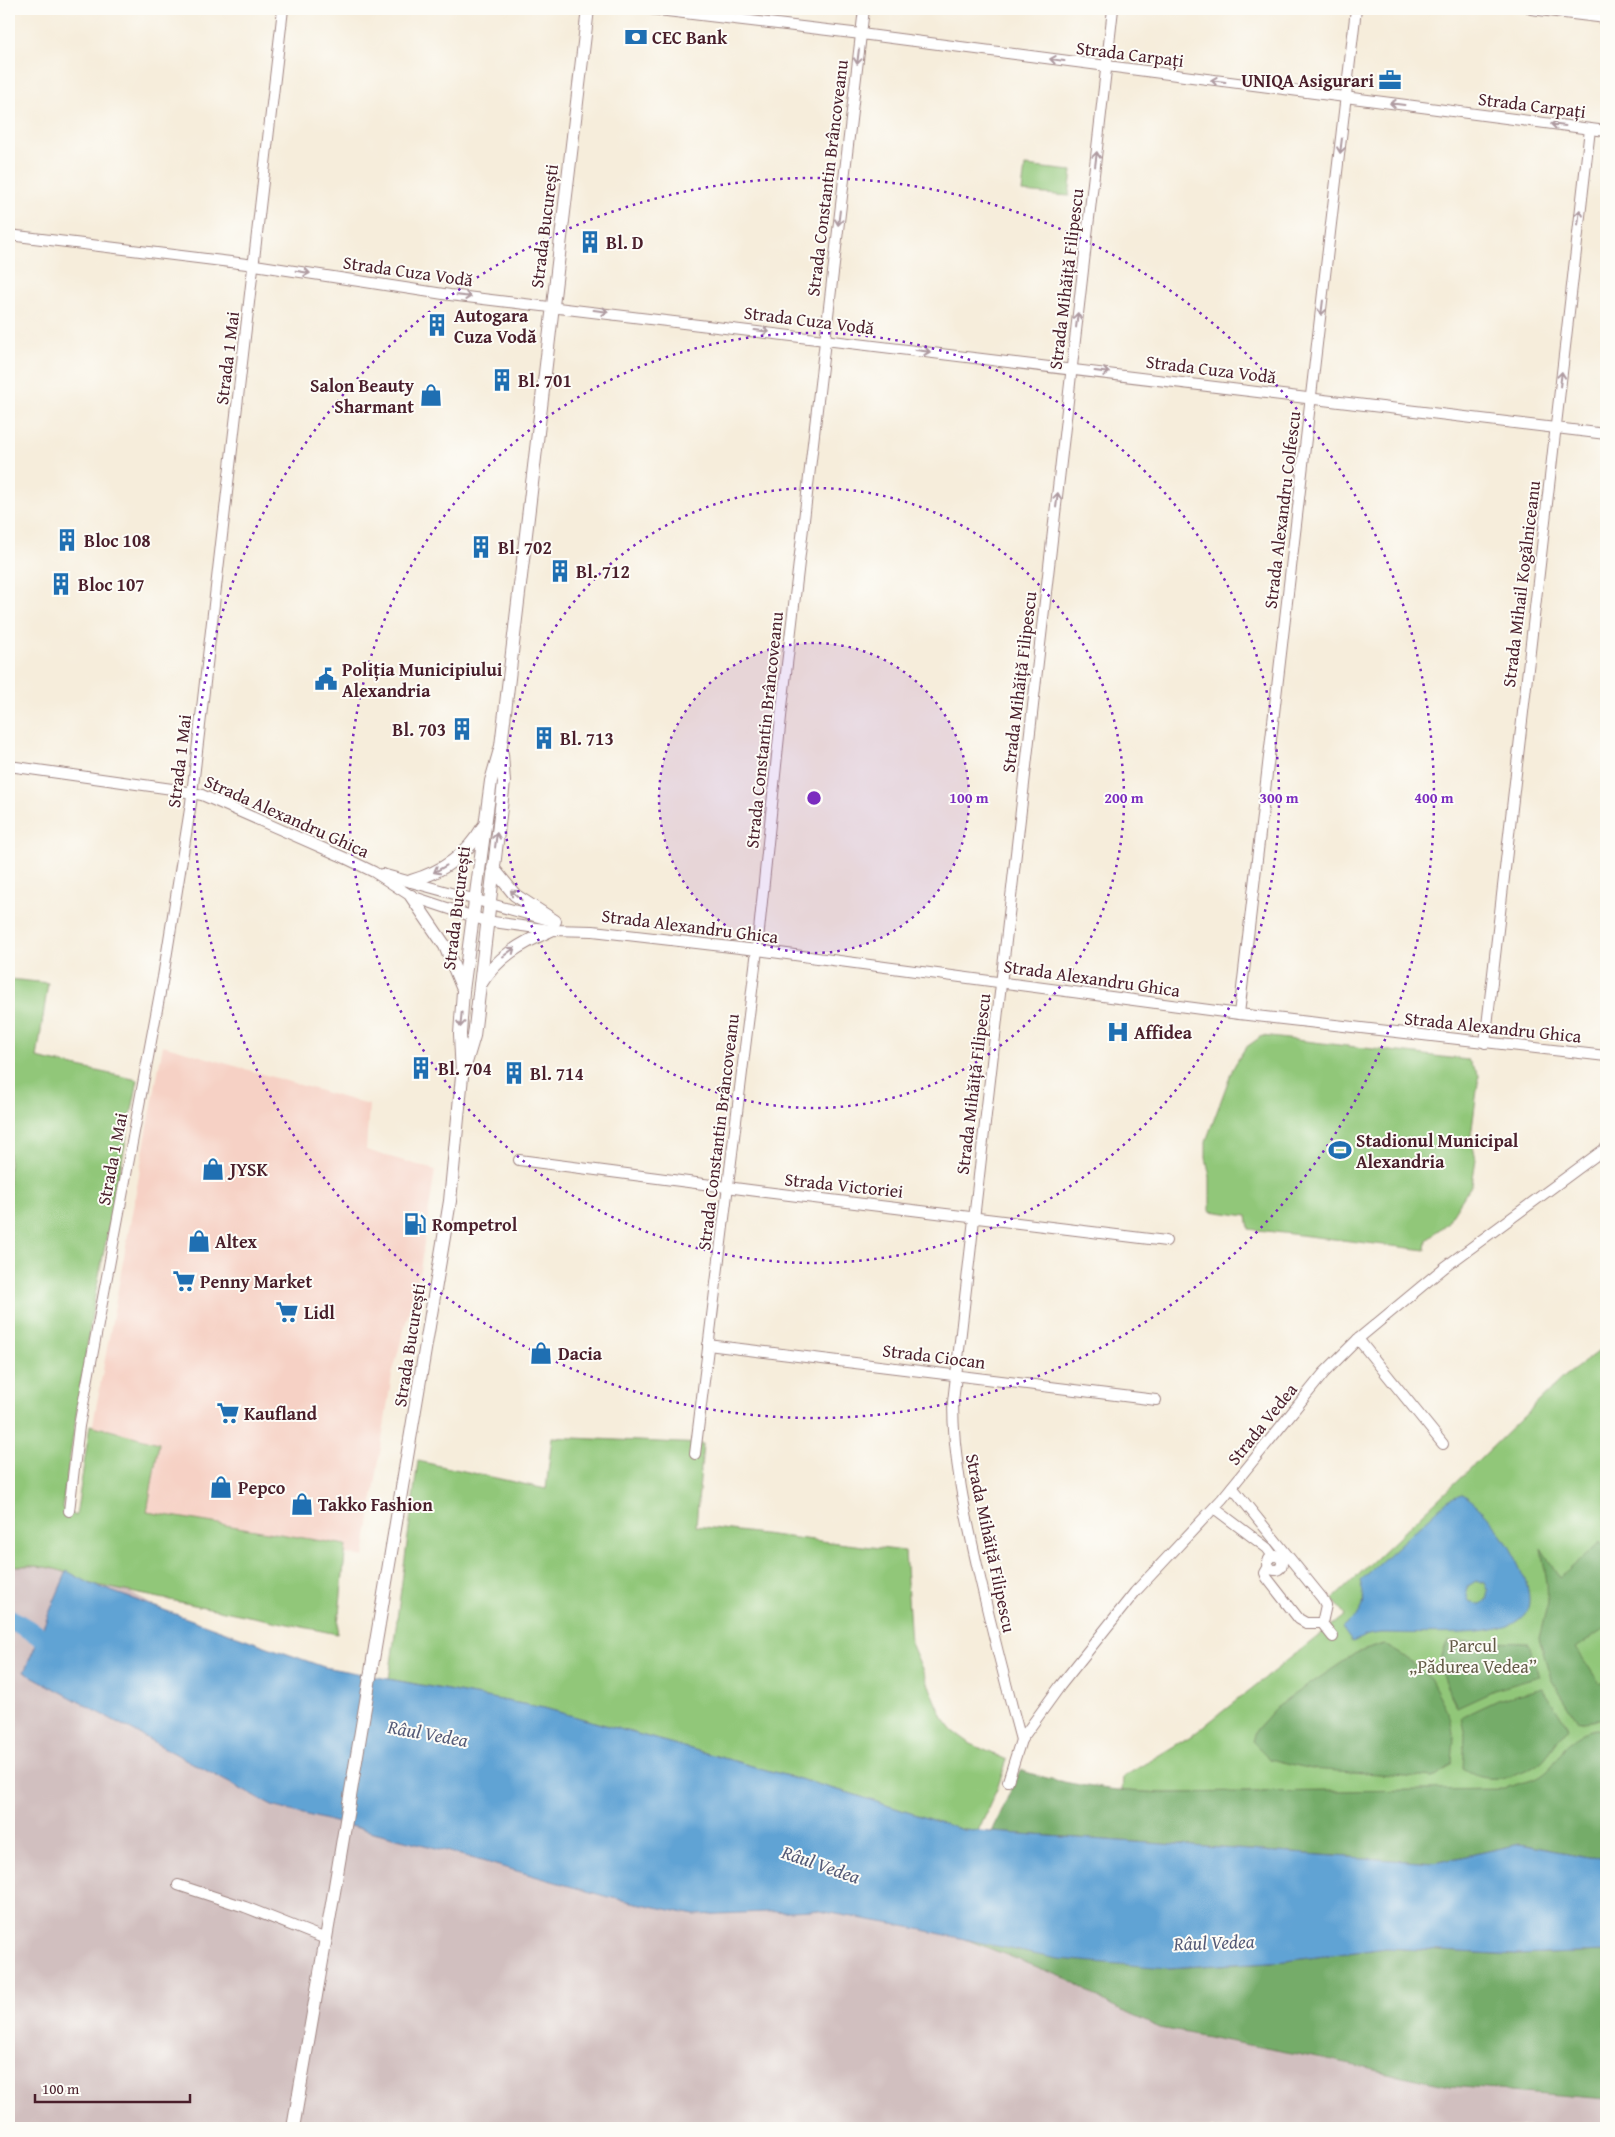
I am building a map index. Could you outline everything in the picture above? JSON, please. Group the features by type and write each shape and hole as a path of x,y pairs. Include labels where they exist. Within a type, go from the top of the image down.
{"main road":[{"name":"Strada București","path":"293,2128 450,1201 462,1076 460,1034 464,992 491,781 501,746 588,9"},
{"name":"Strada București","path":"462,1076 474,1036 478,987 504,782 501,746"},
{"path":"411,880 434,873 461,855 470,846 485,822"},
{"path":"478,987 492,967 513,949 553,926 524,903 493,868"},
{"path":"411,896 445,946 464,992"}],"street":[{"name":"Strada 1 Mai","path":"70,1511 79,1426 164,970 192,792 255,265 283,9"},
{"name":"Strada Carpați","path":"650,9 861,34 1606,131"},
{"name":"Strada Constantin Brâncoveanu","path":"695,1454 757,950 824,338 864,9"},
{"name":"Strada Mihăiță Filipescu","path":"1021,1740 999,1660 960,1486 953,1425 955,1375 1113,9"},
{"name":"Strada Alexandru Colfescu","path":"1239,1014 1356,9"},
{"path":"1531,9 1606,18"},
{"name":"Strada Mihail Kogălniceanu","path":"1485,1043 1590,129"},
{"name":"Strada Cuza Vodă","path":"9,235 255,265 437,293 552,305 1606,434"},
{"name":"Strada Alexandru Ghica","path":"9,766 192,792 292,833 374,872 411,896 486,921 553,926 757,950 1239,1014 1606,1056"},
{"name":"Strada Alexandru Ghica","path":"374,872 411,880 553,926"},
{"name":"Strada Vedea","path":"1008,1781 1021,1740 1060,1686 1119,1611 1232,1487 1324,1372 1358,1340 1452,1261 1606,1148"},
{"name":"Strada Victoriei","path":"519,1160 1166,1241"},
{"path":"1358,1340 1443,1444"},
{"name":"Strada Ciocan","path":"708,1344 1156,1400"},
{"path":"1232,1487 1280,1556 1322,1598 1326,1605 1322,1623"},
{"path":"1214,1508 1280,1556"},
{"path":"1280,1556 1268,1562 1269,1566 1265,1573 1267,1578 1299,1619 1306,1622 1322,1623 1333,1637"},
{"path":"178,1885 245,1907 326,1939"}],"shaded area":[{"path":"163,1045 369,1105 366,1150 435,1170 420,1270 392,1375 364,1557 77,1511"},
{"path":"36,1565 95,1573 204,1634 1068,1979 1111,2006 1323,2059 1450,2086 1606,2099 1606,2128 9,2128 9,1566"}],"green space":[{"path":"1025,166 1072,171 1069,196 1022,192"},
{"path":"9,979 48,983 37,1058 138,1080 94,1301 62,1508 76,1516 90,1425 159,1443 147,1512 346,1545 337,1634 91,1584 51,1568 9,1566"},
{"name":"Stadionul Municipal Alexandria","path":"1262,1036 1468,1060 1479,1075 1471,1136 1476,1159 1472,1184 1447,1223 1427,1240 1426,1250 1249,1229 1247,1216 1210,1211 1210,1177 1206,1158 1206,1141 1233,1068 1245,1048"},
{"name":"Parcul „Pădurea Vedea”","path":"1606,1346 1606,1789 1165,1793 1122,1791 1123,1777 1194,1734 1345,1615 1333,1599 1564,1377"},
{"path":"552,1437 703,1444 696,1526 905,1551 911,1643 943,1718 953,1731 971,1744 1007,1760 997,1789 978,1831 963,1830 849,1793 544,1708 389,1679 418,1461 546,1489"},
{"path":"1600,1542 1606,1548 1606,1628 1576,1648 1600,1684 1606,1681 1606,1718 1578,1722 1551,1679 1539,1638 1548,1603 1547,1583 1541,1548 1560,1578"},
{"path":"1448,1641 1529,1643 1539,1677 1494,1690 1457,1707 1442,1675 1441,1659"},
{"path":"1383,1644 1404,1656 1430,1678 1450,1716 1454,1737 1452,1764 1433,1778 1311,1769 1270,1759 1252,1741 1256,1730 1276,1708 1356,1653"},
{"path":"1543,1688 1568,1727 1544,1759 1523,1772 1497,1778 1474,1775 1463,1768 1465,1736 1461,1717 1497,1700"},
{"path":"1595,1729 1606,1730 1606,1858 1589,1857 1520,1844 1434,1863 992,1832 1020,1770 1038,1776 1091,1787 1165,1793 1504,1789 1540,1776 1554,1763 1575,1737"},
{"path":"960,1937 1167,1968 1286,1961 1386,1948 1515,1955 1606,1952 1606,2099 1450,2086 1323,2059 1160,2028 1111,2006 1068,1979"}],"water":[{"path":"1461,1494 1472,1500 1496,1527 1518,1563 1526,1581 1529,1597 1526,1613 1520,1619 1500,1629 1448,1634 1381,1633 1369,1635 1352,1642 1342,1628 1355,1618 1362,1608 1364,1597 1360,1581 1448,1500","holes":["1476,1581 1485,1583 1489,1592 1487,1600 1478,1605 1469,1601 1466,1592 1468,1586"]},
{"path":"67,1571 91,1584 324,1667 544,1708 849,1793 963,1830 1434,1863 1520,1844 1589,1857 1606,1858 1606,1952 1515,1955 1386,1948 1286,1961 1167,1968 1057,1959 909,1927 814,1910 694,1915 608,1897 436,1848 272,1806 24,1672"}],"waterway":[{"name":"Râul Vedea","path":"9,1618 60,1648"}],"place":[{"name":"CEC Bank","path":"636,37"},
{"name":"UNIQA Asigurari","path":"1390,80"},
{"name":"Bl. D","path":"590,242"},
{"name":"Autogara Cuza Vodă","path":"437,325"},
{"name":"Bl. 701","path":"502,380"},
{"name":"Salon Beauty Sharmant","path":"431,395"},
{"name":"Bloc 108","path":"67,540"},
{"name":"Bl. 702","path":"481,547"},
{"name":"Bl. 712","path":"560,571"},
{"name":"Bloc 107","path":"61,584"},
{"name":"Poliția Municipiului Alexandria","path":"326,679"},
{"name":"Bl. 703","path":"462,729"},
{"name":"Bl. 713","path":"544,738"},
{"name":"Affidea","path":"1118,1032"},
{"name":"Bl. 704","path":"421,1068"},
{"name":"Bl. 714","path":"514,1073"},
{"name":"Stadionul Municipal Alexandria","path":"1340,1150"},
{"name":"JYSK","path":"213,1169"},
{"name":"Rompetrol","path":"415,1224"},
{"name":"Altex","path":"199,1241"},
{"name":"Penny Market","path":"184,1281"},
{"name":"Lidl","path":"287,1312"},
{"name":"Dacia","path":"541,1353"},
{"name":"Kaufland","path":"228,1413"},
{"name":"Pepco","path":"221,1487"},
{"name":"Takko Fashion","path":"302,1504"}]}
